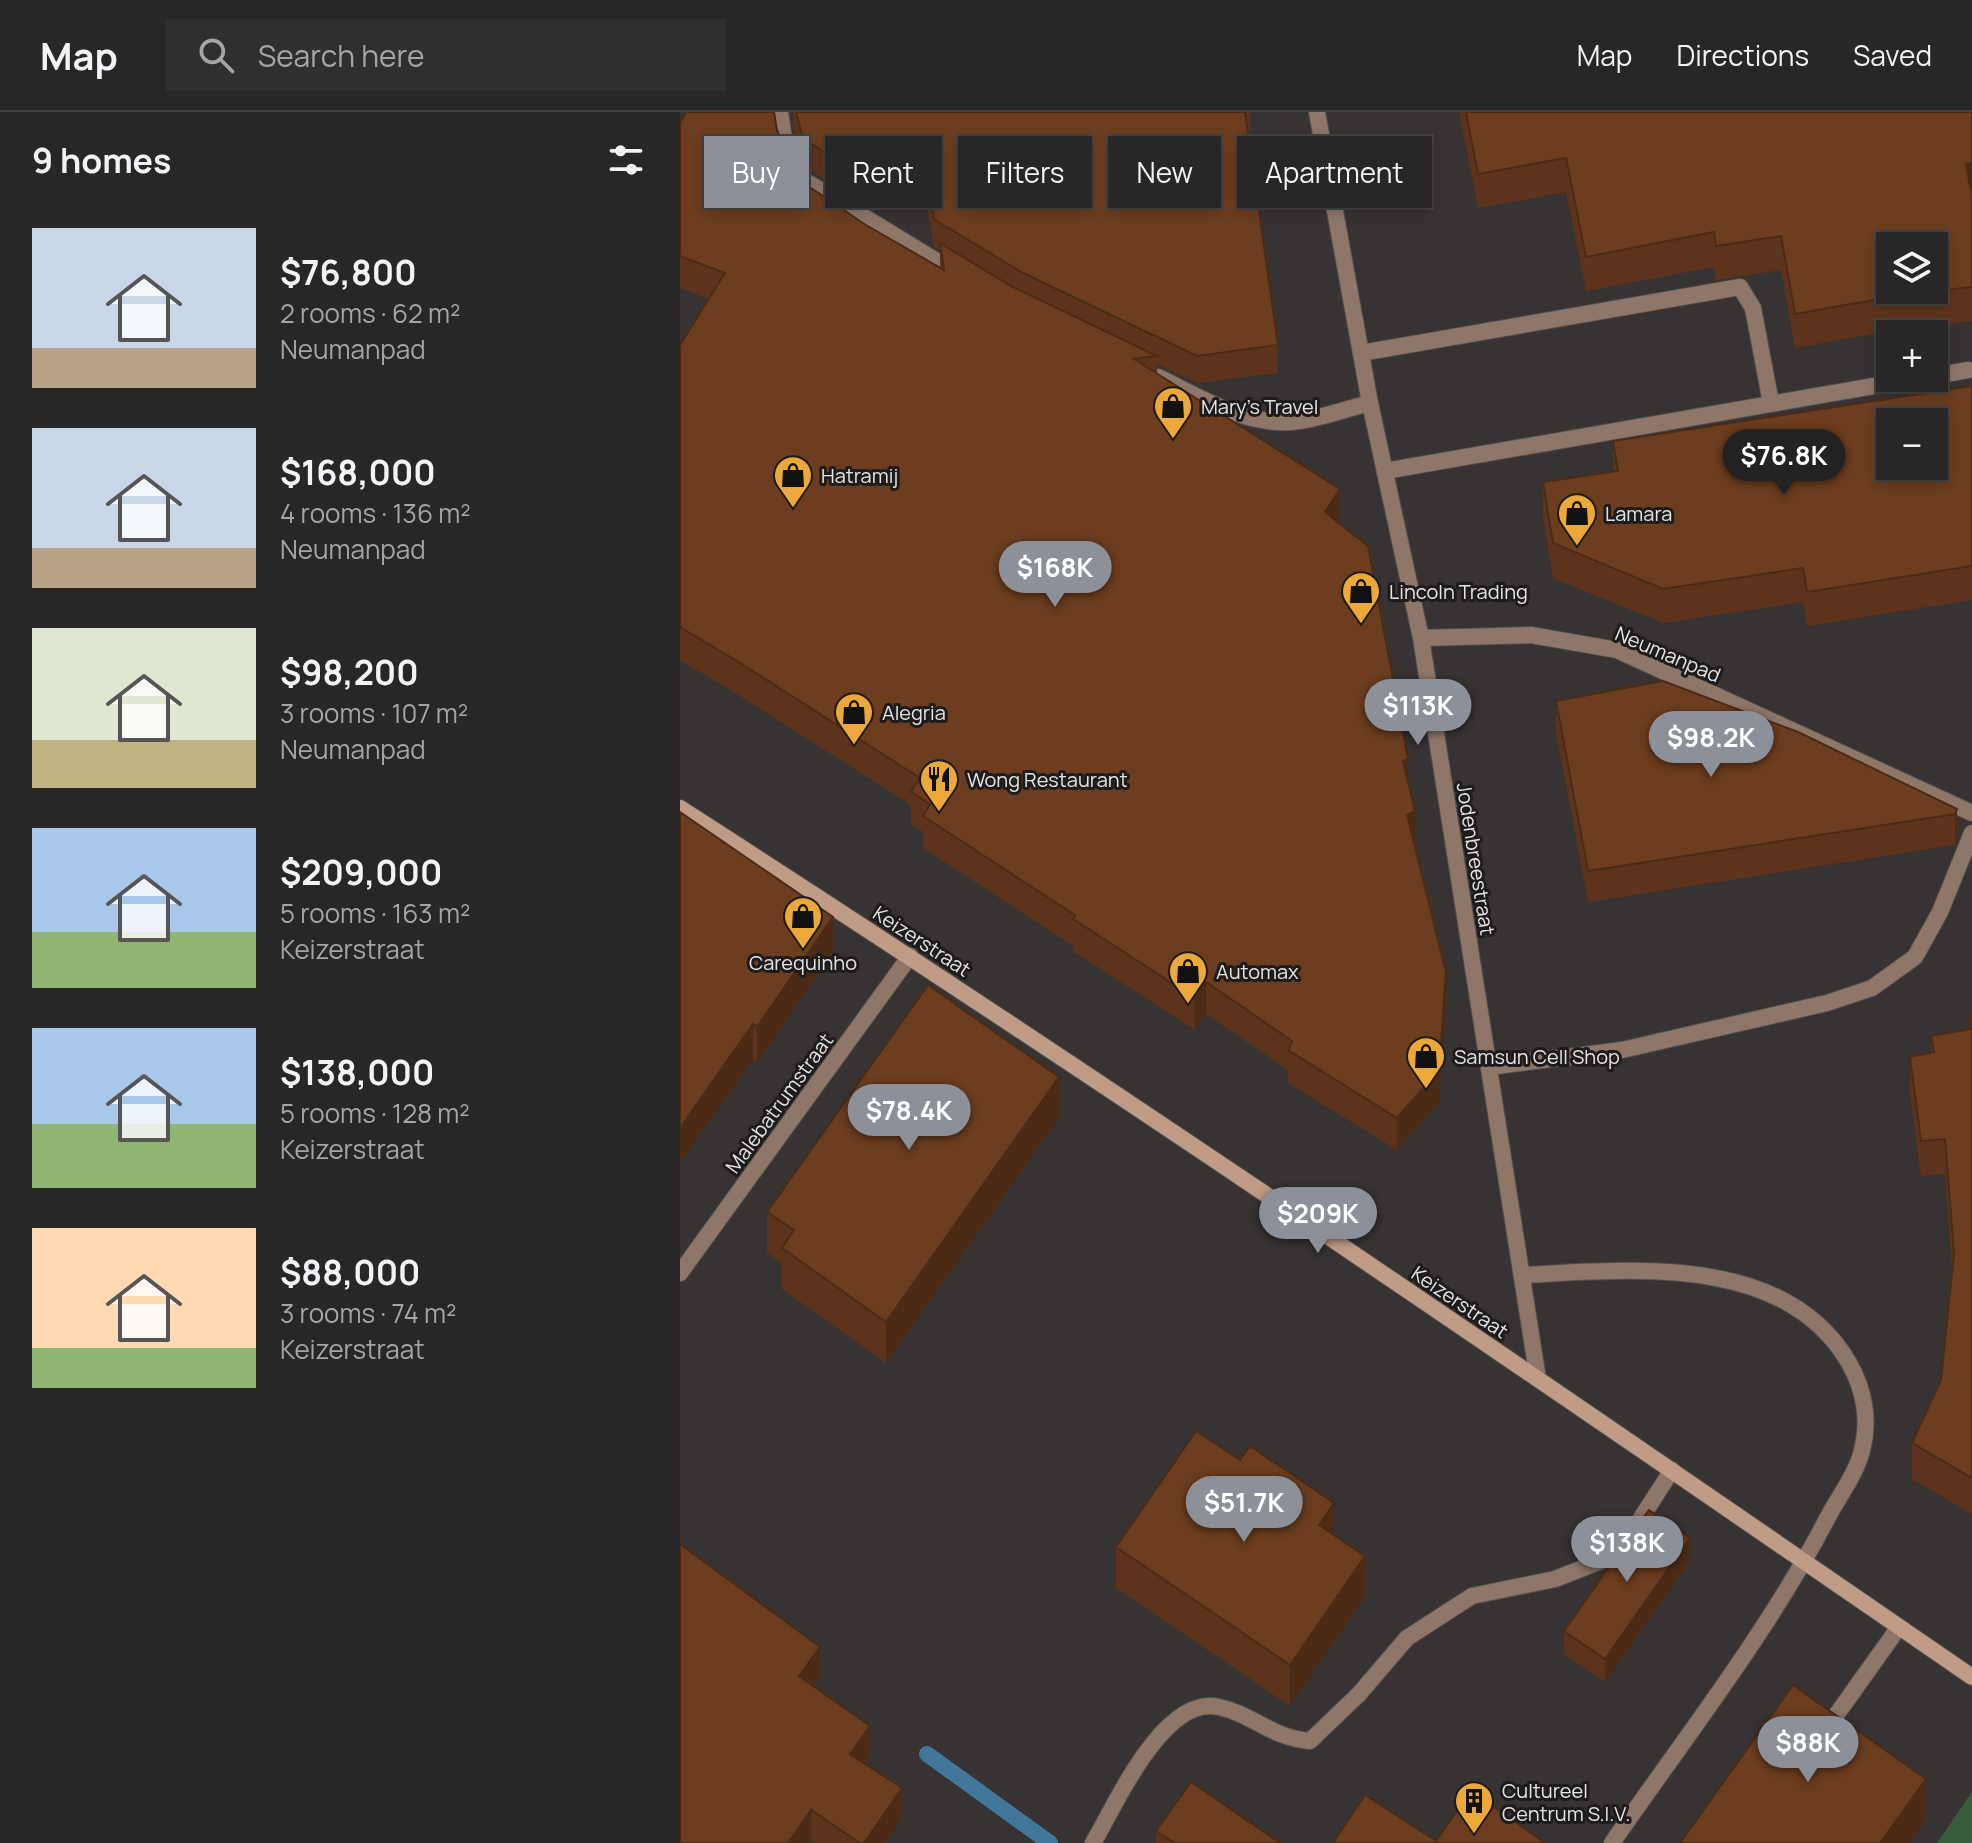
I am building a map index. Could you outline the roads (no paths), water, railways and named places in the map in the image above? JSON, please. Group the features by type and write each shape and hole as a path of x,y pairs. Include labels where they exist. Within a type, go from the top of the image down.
{"main road":[{"name":"Keizerstraat","path":"680,808 910,956 1538,1379 1972,1677"}],"street":[{"path":"780,112 787,158 794,174 977,285"},
{"name":"Jodenbreestraat","path":"1317,112 1370,403 1421,638 1538,1379"},
{"path":"1361,353 1740,287 1753,308 1771,403"},
{"path":"1143,370 1229,411 1261,421 1294,422 1370,403"},
{"path":"1948,374 1968,370"},
{"path":"1385,471 1876,385"},
{"name":"Neumanpad","path":"1421,638 1531,635 1617,650 1972,813"},
{"path":"1489,1067 1622,1050 1827,1003 1872,988 1915,957 1940,912 1972,833"},
{"name":"Malebatrumstraat","path":"680,1273 910,956"},
{"path":"1522,1275 1658,1269 1742,1282 1796,1310 1838,1344 1861,1384 1866,1422 1862,1452 1805,1562 1612,1843"},
{"path":"1093,1843 1152,1744 1177,1718 1197,1706 1220,1707 1287,1739 1310,1741 1359,1694 1407,1638 1472,1596 1555,1579 1601,1561 1636,1526 1672,1470"},
{"path":"1827,1728 1899,1627"}],"waterway":[{"path":"927,1754 1050,1843"}],"place":[{"name":"Mary's Travel","path":"1173,440"},
{"name":"Hatramij","path":"793,509"},
{"name":"Lamara","path":"1577,547"},
{"name":"Lincoln Trading","path":"1361,625"},
{"name":"Alegria","path":"854,746"},
{"name":"Wong Restaurant","path":"939,813"},
{"name":"Carequinho","path":"803,950"},
{"name":"Automax","path":"1188,1005"},
{"name":"Samsun Cell Shop","path":"1426,1090"},
{"name":"Cultureel Centrum S.I.V.","path":"1474,1835"}]}
